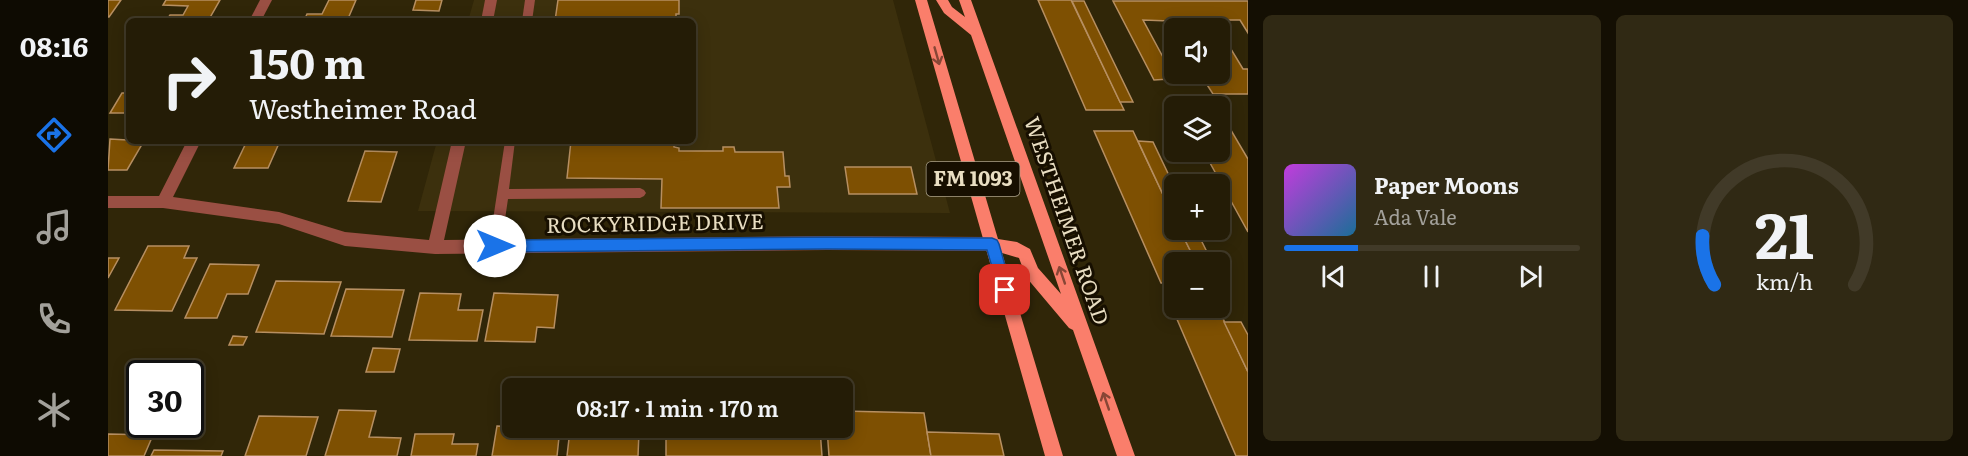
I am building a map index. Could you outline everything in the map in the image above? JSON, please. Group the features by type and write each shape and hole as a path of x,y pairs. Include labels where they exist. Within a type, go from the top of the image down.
{"main road":[{"name":"FM 1093","path":"921,0 1054,456"},
{"path":"942,0 948,10 976,32"},
{"name":"WESTHEIMER ROAD","path":"965,0 1126,456"},
{"path":"992,244 1017,249 1024,254 1032,272 1081,330"}],"street":[{"path":"257,18 266,0"},
{"path":"488,18 491,0"},
{"path":"163,202 192,144"},
{"path":"435,247 458,144"},
{"name":"ROCKYRIDGE DRIVE","path":"108,202 163,202 279,218 345,239 435,247 815,243 992,244"}],"lane":[{"path":"527,18 530,0"},
{"path":"495,246 510,144"},
{"path":"502,194 640,193"}],"shaded area":[{"path":"474,0 893,0 950,213 418,211 436,144 696,144 696,18 469,18"}],"building":[{"path":"108,0 121,0 109,17 108,17"},
{"path":"166,0 220,0 210,18 168,18 170,15 183,15 188,6 163,5"},
{"path":"329,0 356,0 348,18 305,18 307,14 322,14"},
{"path":"416,0 442,0 439,11 413,10"},
{"path":"558,0 679,0 679,14 676,14 676,18 555,18"},
{"path":"1038,0 1071,0 1124,110 1086,110"},
{"path":"1072,1 1084,1 1133,102 1120,102"},
{"path":"1113,1 1248,1 1248,33 1240,20 1230,20 1230,18 1143,20 1164,59 1164,79 1154,80"},
{"path":"1230,48 1243,69 1248,69 1248,94 1213,94 1207,84 1230,84"},
{"path":"122,93 126,93 126,113 110,113"},
{"path":"1230,128 1248,159 1248,232 1230,199 1230,174 1216,174 1210,162 1230,162"},
{"path":"1094,131 1133,131 1164,197 1164,240 1185,240 1191,252 1164,252 1164,283 1161,283"},
{"path":"110,139 126,140 126,144 142,144 127,170 108,170"},
{"path":"1138,141 1153,142 1168,174 1164,174 1164,197"},
{"path":"246,144 279,144 268,168 234,168"},
{"path":"571,144 674,144 679,151 723,151 723,147 734,147 735,152 783,152 785,176 789,176 790,187 777,187 779,208 661,208 662,179 567,178"},
{"path":"365,151 397,152 381,202 348,201"},
{"path":"845,167 911,167 917,194 849,194"},
{"path":"1185,240 1201,240 1207,252 1191,252"},
{"path":"148,246 189,246 184,258 197,258 172,311 115,310"},
{"path":"108,258 119,258 108,278"},
{"path":"210,264 259,265 248,294 227,294 217,318 185,318"},
{"path":"276,281 341,282 324,334 256,332"},
{"path":"346,289 404,290 392,337 331,336"},
{"path":"420,293 461,294 458,310 483,310 477,341 409,340"},
{"path":"494,293 558,295 554,328 537,327 535,342 485,341"},
{"path":"1176,318 1223,318 1248,372 1248,456 1236,456"},
{"path":"1224,322 1241,322 1248,335 1248,372"},
{"path":"233,336 247,337 243,345 229,345"},
{"path":"373,348 400,349 394,372 366,372"},
{"path":"339,410 376,411 369,437 401,438 397,456 325,456"},
{"path":"853,411 924,413 931,456 829,456 828,438 853,438"},
{"path":"259,416 318,417 306,456 245,456"},
{"path":"497,426 502,426 502,438 559,438 557,456 492,456"},
{"path":"927,432 999,434 1004,456 931,456"},
{"path":"108,434 126,434 126,438 152,438 144,456 108,456"},
{"path":"415,434 454,434 452,444 478,444 476,456 411,456"},
{"path":"569,438 639,438 638,456 567,456"},
{"path":"666,438 821,438 822,456 666,456"},
{"path":"154,450 223,451 221,456 151,456"}],"route":[{"path":"495,246 992,244 1005,290"}]}
